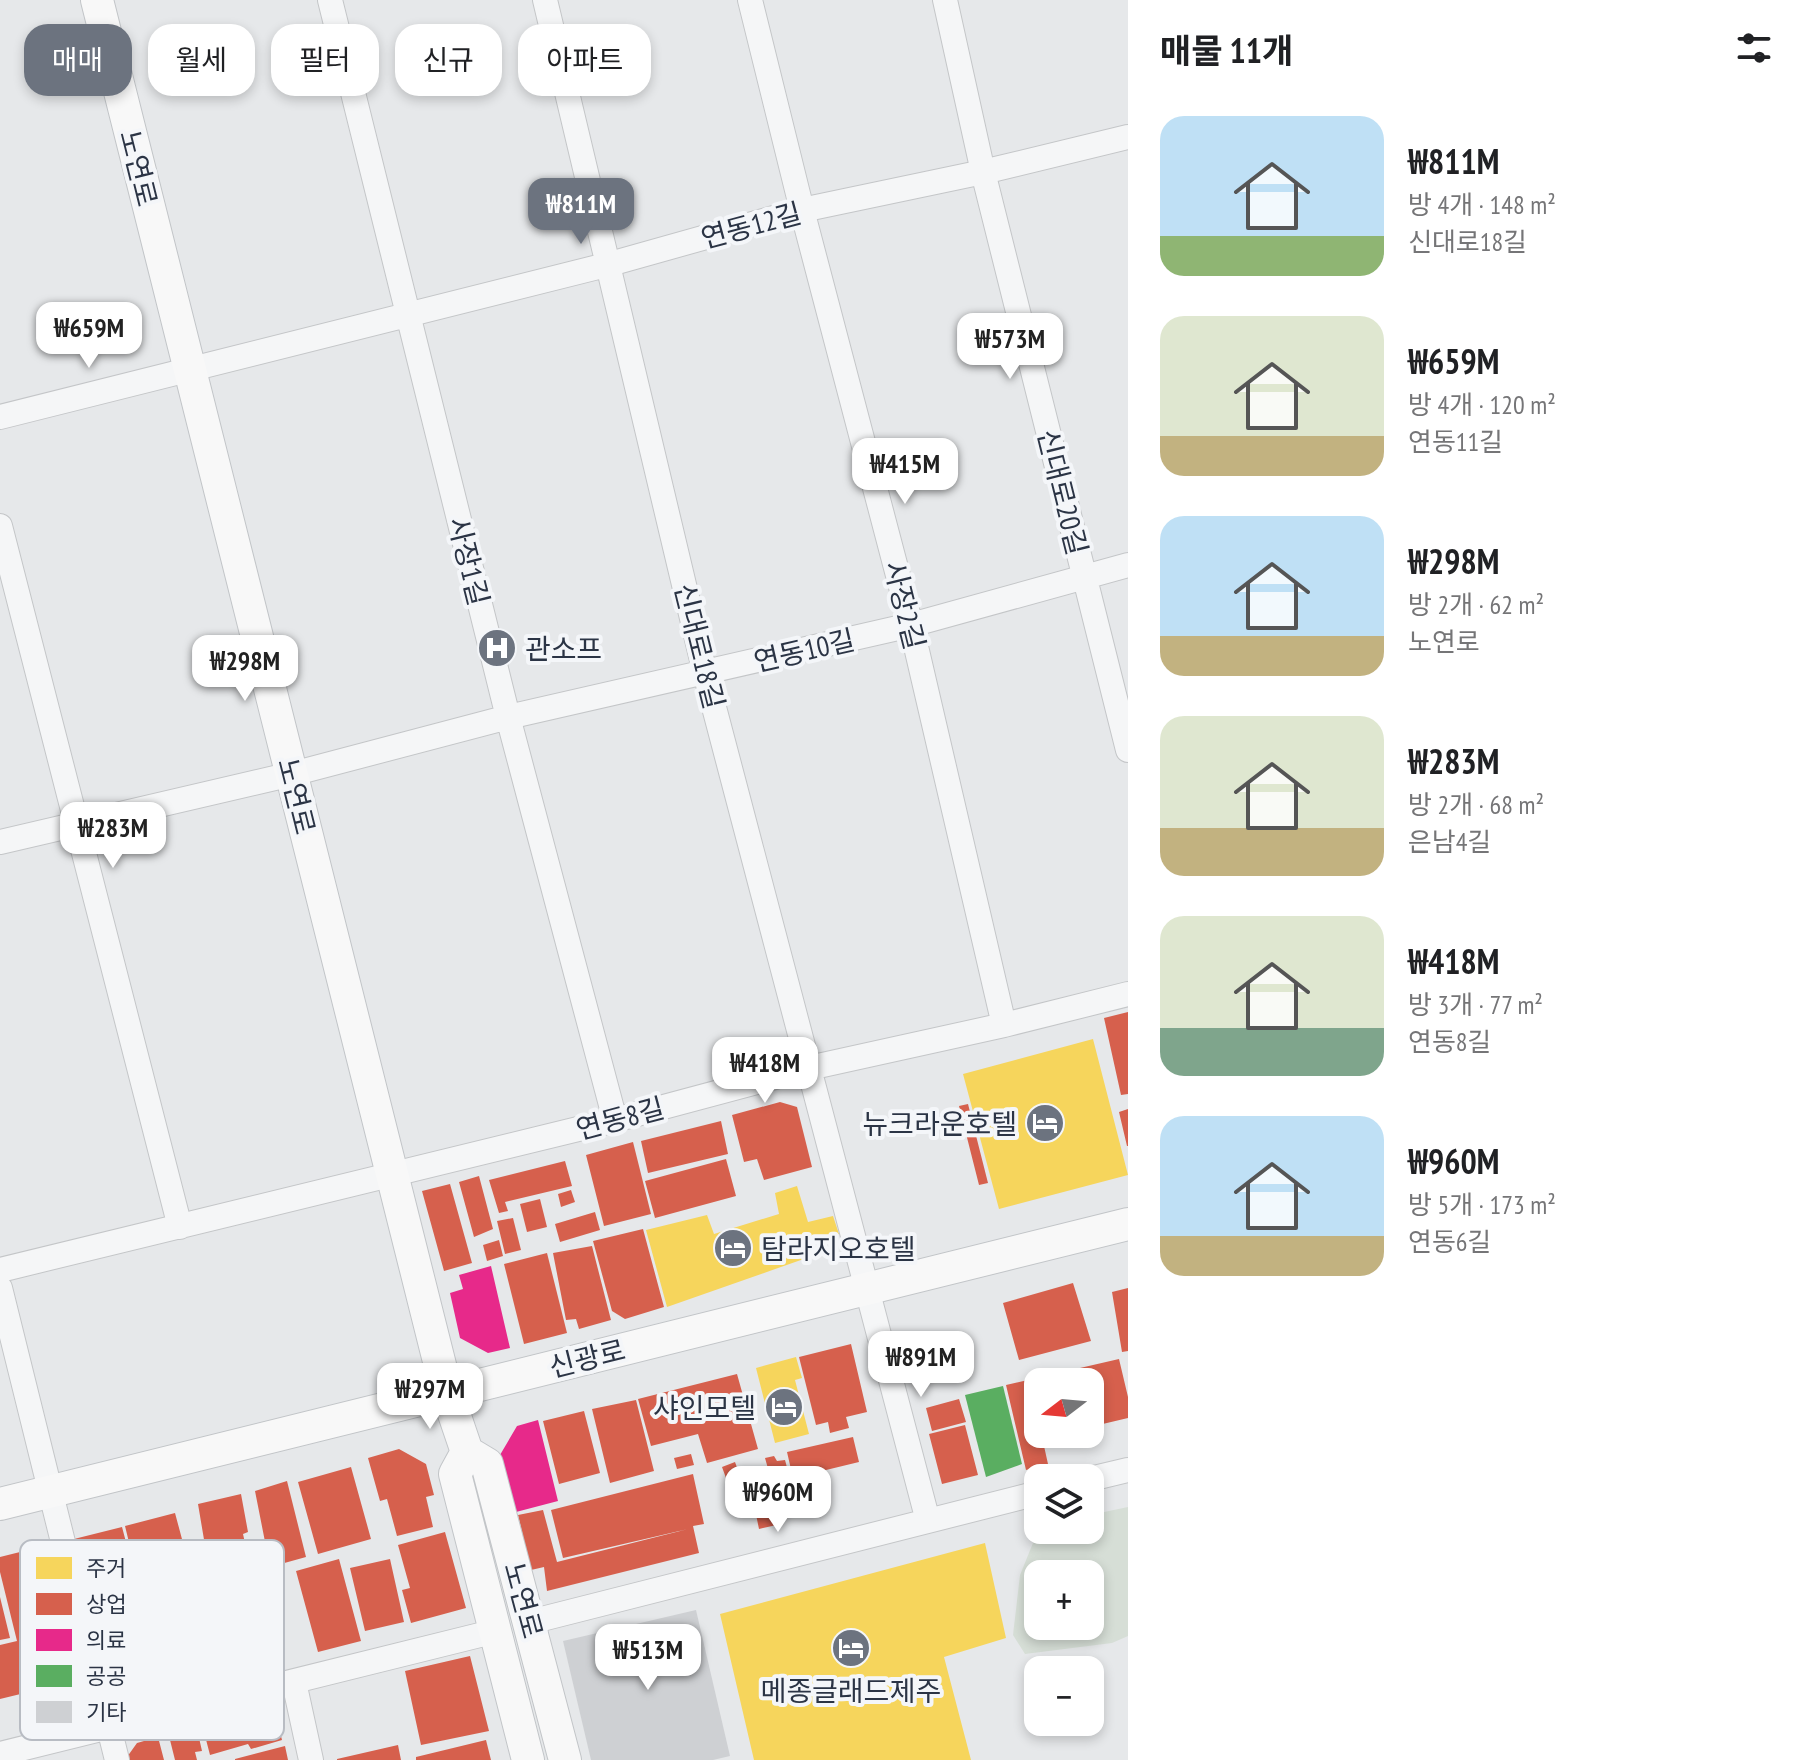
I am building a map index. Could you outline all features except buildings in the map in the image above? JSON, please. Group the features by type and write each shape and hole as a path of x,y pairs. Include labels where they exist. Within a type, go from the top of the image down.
{"main road":[{"name":"노연로","path":"97,0 447,1393 467,1452 487,1464 565,1760"},
{"name":"신광로","path":"0,1504 1128,1224"},
{"name":"노연로","path":"467,1452 455,1474 528,1760"}],"street":[{"name":"사장1길","path":"330,0 508,717 615,1120"},
{"name":"신대로18길","path":"545,0 705,673 928,1521"},
{"name":"사장2길","path":"750,0 911,625 1004,1025"},
{"name":"신대로20길","path":"945,0 983,172 1128,750"},
{"name":"연동12길","path":"0,417 610,264 802,210 983,172 1128,137"},
{"path":"0,526 180,1227"},
{"name":"연동10길","path":"0,842 292,774 508,717 911,625 1128,565"},
{"name":"연동8길","path":"0,1270 393,1176 809,1068 1128,994"},
{"path":"0,1288 63,1540"},
{"path":"1104,1476 1128,1470"},
{"path":"530,1622 1024,1497"},
{"path":"284,1684 496,1631"},
{"path":"294,1682 311,1760"},
{"path":"0,1754 54,1740"},
{"path":"112,1740 117,1760"}],"shaded area":[{"path":"1128,1507 1128,1636 1112,1643 1025,1654 1013,1635 1020,1575 1024,1565 1024,1640 1104,1640 1104,1560 1026,1560 1033,1544 1104,1544 1104,1512"}],"place":[{"name":"관소프","path":"497,648"},
{"name":"뉴크라운호텔","path":"1045,1123"},
{"name":"탐라지오호텔","path":"733,1248"},
{"name":"샤인모텔","path":"784,1407"},
{"name":"메종글래드제주","path":"851,1648"}]}
